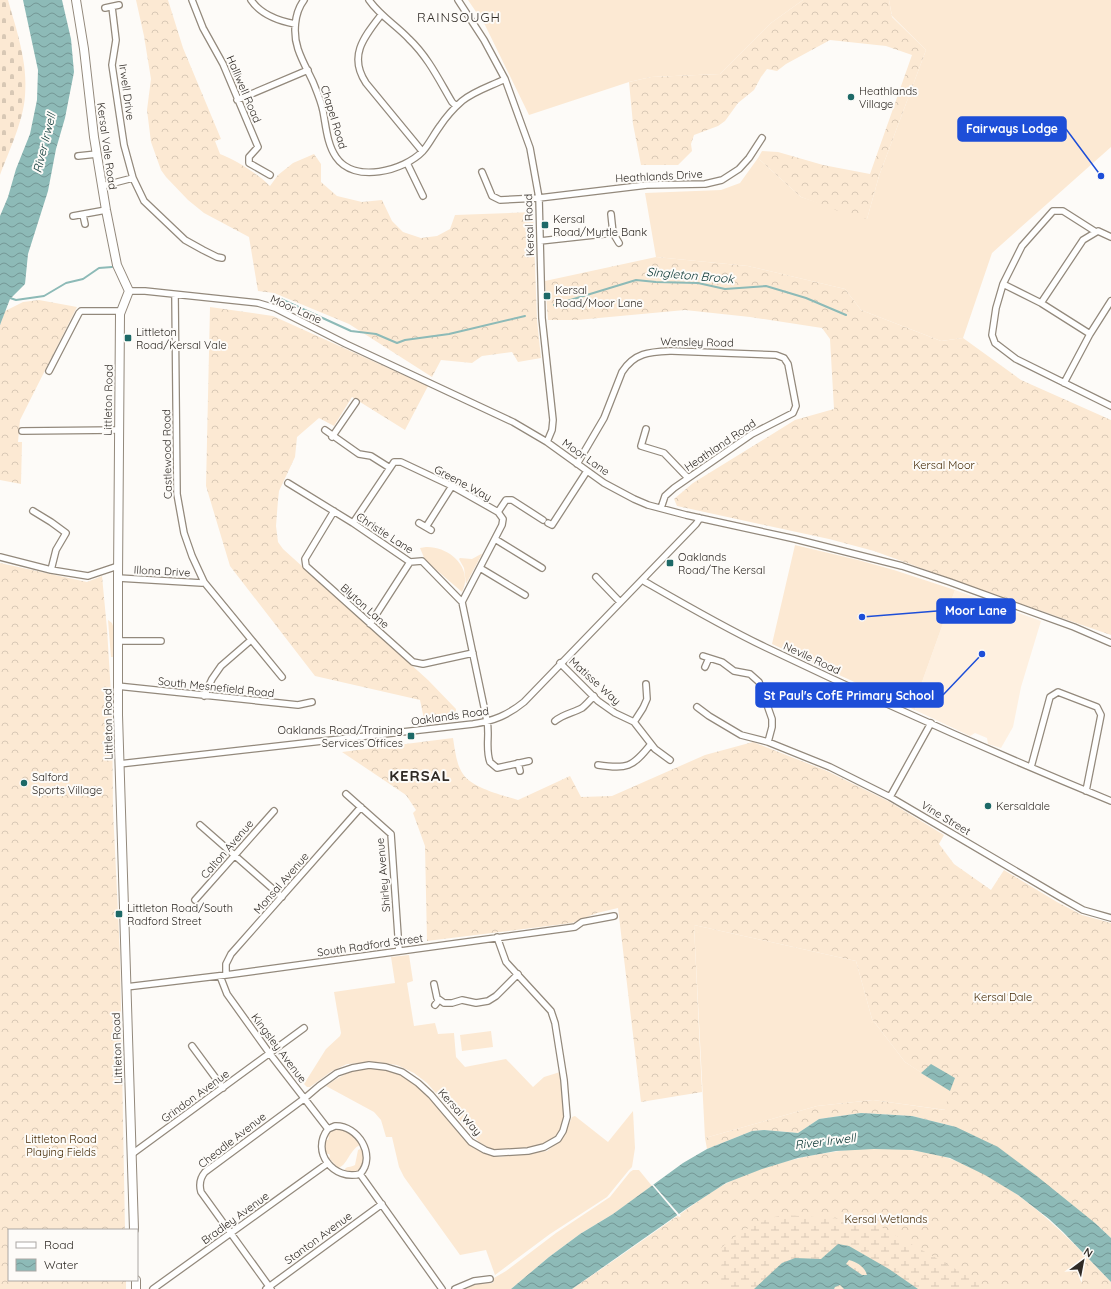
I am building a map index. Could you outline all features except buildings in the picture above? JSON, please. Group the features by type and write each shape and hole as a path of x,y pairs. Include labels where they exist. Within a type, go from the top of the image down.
{"street":[{"name":"Kersal Vale Road","path":"76,0 84,48 96,154 106,210 117,265 129,291"},
{"name":"Halliwell Road","path":"192,0 203,28 223,64 258,146 250,157 249,163 270,175"},
{"path":"251,0 257,7 273,17 295,24"},
{"name":"Chapel Road","path":"304,0 299,7 295,24 298,49 320,99 331,148 337,159 352,170 365,172 387,170 407,163 422,151 440,125 456,106 467,97 505,79"},
{"path":"369,0 381,15 399,29 418,48 432,67 452,102 456,106"},
{"name":"Kersal Road","path":"458,0 484,40 505,79 530,148 539,198 542,318 553,420 552,430 547,442"},
{"path":"105,8 119,5"},
{"name":"Irwell Drive","path":"112,6 116,40 112,65 124,145 133,178 144,201 185,240 217,257 222,258"},
{"path":"381,15 371,28 360,47 357,56 357,64 360,74 422,151"},
{"path":"238,100 308,70"},
{"name":"Heathlands Drive","path":"482,172 489,190 496,198 500,200 539,198 647,185 714,183 740,169 762,138"},
{"path":"78,156 96,154"},
{"path":"407,163 423,196"},
{"path":"102,186 133,178"},
{"path":"73,216 106,210"},
{"path":"1111,236 1098,231 1096,232 1063,211 1052,212 1022,246 1003,284 996,308 992,335 995,343 1016,359 1111,406"},
{"path":"611,214 613,233 619,243"},
{"path":"83,215 84,224"},
{"path":"1041,302 1083,240 1096,232"},
{"path":"540,241 613,233"},
{"path":"1003,284 1041,302 1090,334"},
{"name":"Moor Lane","path":"129,291 145,291 258,304 275,308 346,344 420,377 513,422 547,442 604,483 634,499 700,518 896,564 1074,626 1111,643"},
{"name":"Littleton Road","path":"129,291 121,311 117,686 134,1229"},
{"name":"Castlewood Road","path":"175,295 177,494 181,520 186,538 192,556 204,582 282,677"},
{"path":"1064,383 1090,334 1111,301"},
{"path":"49,371 79,312 121,311"},
{"name":"Wensley Road","path":"577,464 604,418 622,372 630,361 641,354 672,351 780,356 784,358 788,364 796,406"},
{"path":"332,437 356,402"},
{"name":"Heathland Road","path":"661,508 665,496 688,478 752,434 793,413 796,406"},
{"path":"646,429 641,446 664,453 688,478"},
{"path":"22,431 119,430"},
{"path":"325,430 332,437 359,454 371,456 390,468 353,523"},
{"name":"Greene Way","path":"390,468 394,462 401,462 452,486 498,512 502,516 503,522 462,602"},
{"path":"498,512 506,500 512,500 548,523 587,471"},
{"name":"Christie Lane","path":"288,483 353,523 410,562 422,561 462,602"},
{"path":"419,523 428,529 452,486"},
{"path":"33,511 66,533 56,550 51,570"},
{"name":"Blyton Lane","path":"334,511 305,559 306,566 413,662 423,664 473,652"},
{"name":"Oaklands Road","path":"120,764 434,729 487,721 502,717 516,709 696,524 700,518"},
{"path":"495,539 542,568"},
{"path":"0,557 51,570 88,576 118,566"},
{"path":"370,624 410,562"},
{"path":"480,568 525,595"},
{"path":"596,577 620,602"},
{"name":"Illona Drive","path":"118,578 204,582"},
{"name":"Nevile Road","path":"642,580 707,617 765,647 931,723 1111,801"},
{"path":"462,602 489,732 487,746 490,762 497,768 529,761"},
{"path":"204,696 212,679 221,666 251,640"},
{"path":"118,641 162,641"},
{"path":"705,667 706,657 722,662 734,671 750,674 759,682 772,719 772,727 768,742"},
{"name":"Matisse Way","path":"560,664 594,696 615,713 634,722 655,749 670,760"},
{"path":"634,722 643,708 647,698 646,684"},
{"name":"South Mesnefield Road","path":"117,686 298,705 312,702"},
{"path":"1031,767 1050,697 1058,692 1097,707 1101,715 1086,791"},
{"path":"555,721 562,715 583,707 594,696"},
{"name":"Vine Street","path":"697,706 701,714 741,735 768,742 830,767 890,796 1083,910 1111,918"},
{"path":"890,796 931,723"},
{"path":"598,765 618,768 631,765 641,757 651,744"},
{"path":"518,763 520,771"},
{"name":"Shirley Avenue","path":"346,794 391,834 399,950"},
{"name":"Monsal Avenue","path":"223,975 231,954 361,807"},
{"name":"Calton Avenue","path":"195,900 274,811"},
{"path":"200,825 282,897"},
{"name":"South Radford Street","path":"126,987 575,927 582,922 614,916"},
{"name":"Kersal Way","path":"305,1098 337,1073 352,1068 369,1066 386,1067 402,1072 418,1083 431,1095 471,1142 485,1150 494,1153 528,1151 544,1147 558,1139 563,1131 567,1117 564,1080 555,1023 551,1011 506,962 497,937"},
{"path":"434,984 437,1003 448,1003 462,1000 476,1003 484,1002 496,996 518,974"},
{"name":"Kingsley Avenue","path":"223,975 227,994 270,1054 328,1128"},
{"name":"Grindon Avenue","path":"132,1154 304,1028"},
{"path":"192,1046 223,1088"},
{"name":"Cheadle Avenue","path":"269,1288 201,1192 200,1187 202,1176 205,1172 305,1098"},
{"path":"343,1126 355,1133 365,1148 368,1161 360,1174 351,1176 342,1175 328,1163 323,1154 321,1144 323,1136 328,1128 343,1126"},
{"name":"Bradley Avenue","path":"153,1289 328,1163"},
{"path":"360,1174 442,1289"},
{"name":"Stanton Avenue","path":"269,1288 382,1204"},
{"path":"455,1289 474,1281 490,1279"}],"shaded area":[{"path":"955,590 1041,621 1021,687 1013,727 1001,748 988,744 987,738 975,733 970,736 915,710 917,696"}],"green space":[{"path":"0,0 8,0 21,48 26,84 22,116 0,175"},
{"path":"136,0 168,0 183,48 221,139 215,141 220,154 246,168 270,186 278,175 293,163 314,154 321,164 321,182 337,196 362,202 382,200 392,221 403,232 421,238 437,236 450,229 455,215 533,212 537,320 541,358 518,362 512,352 482,356 472,363 441,360 432,377 349,324 274,293 258,291 249,237 204,213 188,200 161,170 151,142 147,110 151,79"},
{"path":"468,0 803,0 771,23 720,74 651,77 629,82 529,115 485,25"},
{"path":"803,0 889,0 892,17 926,50 879,176 867,219 857,218 801,197 758,158 762,151 778,152 823,165 870,174 912,55 886,46 830,40 786,64 777,71 767,69 754,90 738,103 725,121 718,126 694,135 691,144 692,151 678,165 641,165 633,124 629,82 651,77 720,74 771,23"},
{"path":"889,0 1111,0 1111,147 992,253 963,338 941,341 861,310 845,289 748,266 656,257 645,193 721,190 740,183 758,158 801,197 867,219 879,176 926,50 892,16"},
{"name":"Kersal Moor","path":"656,257 748,266 845,289 861,310 941,341 963,338 1021,380 1111,420 1111,635 874,551 829,539 677,506 674,499 693,483 795,420 834,409 830,339 822,328 750,317 685,310 577,320 548,320 545,281"},
{"path":"39,300 77,307 20,420 18,442 22,442 21,484 0,480 0,325 5,311 23,302"},
{"path":"210,307 273,316 428,386 405,430 352,397 334,426 319,418 297,437 295,457 279,491 276,526 278,542 283,549 428,680 456,709 455,720 425,724 420,700 315,676 230,566 206,486"},
{"path":"795,545 894,570 955,590 917,696 915,710 772,644"},
{"path":"426,547 443,550 451,554 457,560 465,575 465,583 462,592 425,560 420,548"},
{"path":"481,554 466,584 464,568 459,559 472,559"},
{"name":"Littleton Road Playing Fields","path":"0,563 87,582 102,576 112,710 113,810 120,954 125,1229 8,1229 8,1281 126,1281 126,1289 0,1289"},
{"path":"108,620 113,626 114,657 111,657"},
{"name":"Kersal Dale","path":"453,738 459,766 467,779 480,787 518,800 570,776 581,797 612,796 705,755 753,742 827,771 888,801 944,835 939,844 954,864 991,890 1004,870 1057,902 1082,915 1111,923 1111,1238 1095,1223 956,1127 912,1116 861,1113 819,1119 798,1133 764,1130 752,1131 707,1149 705,1138 817,1106 873,1100 945,1110 949,1091 905,1062 872,1019 856,961 694,925 702,1092 641,1102 618,908 597,913 572,923 427,941 425,846 413,813 416,810 406,795 342,752"},
{"path":"694,925 856,961 872,1019 905,1062 950,1091 946,1110 873,1100 817,1106 705,1138"},
{"path":"409,955 413,981 407,983 414,1026 435,1023 438,1034 454,1033 456,1057 465,1067 506,1059 533,1087 544,1077 560,1072 565,1120 562,1129 558,1134 544,1145 499,1151 491,1149 479,1142 427,1083 414,1073 397,1065 376,1062 347,1064 332,1071 310,1087 307,1087 304,1084 326,1049 340,1036 341,1033 334,992 395,983 391,957"},
{"path":"491,1031 493,1047 462,1051 460,1035"},
{"path":"373,1068 385,1069 416,1082 478,1149 486,1154 499,1157 547,1151 563,1138 572,1117 575,1116 608,1142 633,1111 635,1148 632,1167 607,1197 550,1234 495,1275 486,1250 460,1255 404,1177 399,1167 392,1137 386,1137 381,1120 374,1112 326,1086 348,1073"},
{"path":"339,1128 353,1135 360,1145 354,1150 344,1164 338,1168 329,1158 329,1154 327,1154 324,1146 324,1139 328,1140 329,1137 326,1135 327,1133"},
{"path":"362,1148 364,1163 361,1170 353,1173 344,1171 347,1167 355,1165 358,1150"},
{"name":"Kersal Wetlands","path":"855,1149 891,1149 940,1155 975,1169 997,1181 1038,1211 1075,1245 1111,1282 1111,1289 572,1289 707,1195 729,1182 744,1175 790,1160"},
{"path":"633,1170 639,1170 652,1186 613,1214 580,1234 549,1257 511,1289 463,1289 478,1284 493,1283 494,1278 506,1271 556,1233 610,1197"},
{"path":"784,1215 872,1222 991,1289 721,1289 722,1247 750,1227 774,1217"}],"water":[{"name":"River Irwell","path":"23,0 62,0 71,39 74,72 48,191 28,254 25,284 10,299 0,325 0,216 30,134 37,100 38,70"},
{"path":"931,1064 955,1078 950,1091 921,1073"},
{"name":"River Irwell","path":"861,1113 912,1116 956,1127 998,1147 1038,1177 1095,1223 1111,1238 1111,1282 1049,1219 1018,1195 985,1175 950,1158 912,1150 874,1149 836,1151 798,1158 762,1169 726,1183 686,1209 572,1289 511,1289 549,1257 580,1234 613,1214 683,1163 707,1149 752,1131 764,1130 798,1133 819,1119"},
{"path":"838,1244 849,1246 889,1269 918,1289 844,1289 840,1285 834,1289 754,1289 782,1263 795,1258 821,1259","holes":["849,1260 863,1267 867,1275 862,1275 846,1264"]}],"pier":[{"path":"652,1183 681,1216 679,1217 651,1184"}],"waterway":[{"name":"Singleton Brook","path":"10,298 16,300 44,296 66,283 83,279 99,268 112,267"},
{"name":"Singleton Brook","path":"554,305 636,280 698,283 725,289 766,286 806,298 846,315"},
{"name":"Singleton Brook","path":"281,299 351,331 376,334 397,343 405,340 449,334 525,316"}],"place":[{"name":"Heathlands Village","path":"851,97"},
{"name":"Fairways Lodge","path":"1101,176"},
{"name":"Kersal Road/Myrtle Bank","path":"545,225"},
{"name":"Kersal Road/Moor Lane","path":"547,296"},
{"name":"Littleton Road/Kersal Vale","path":"128,338"},
{"name":"Oaklands Road/The Kersal","path":"670,563"},
{"name":"Moor Lane","path":"862,617"},
{"name":"St Paul's CofE Primary School","path":"982,654"},
{"name":"Oaklands Road/Training Services Offices","path":"411,736"},
{"name":"Salford Sports Village","path":"24,783"},
{"name":"Kersaldale","path":"988,806"},
{"name":"Littleton Road/South Radford Street","path":"119,914"}],"district":[{"name":"RAINSOUGH","path":"459,17"},
{"name":"KERSAL","path":"420,775"}]}
